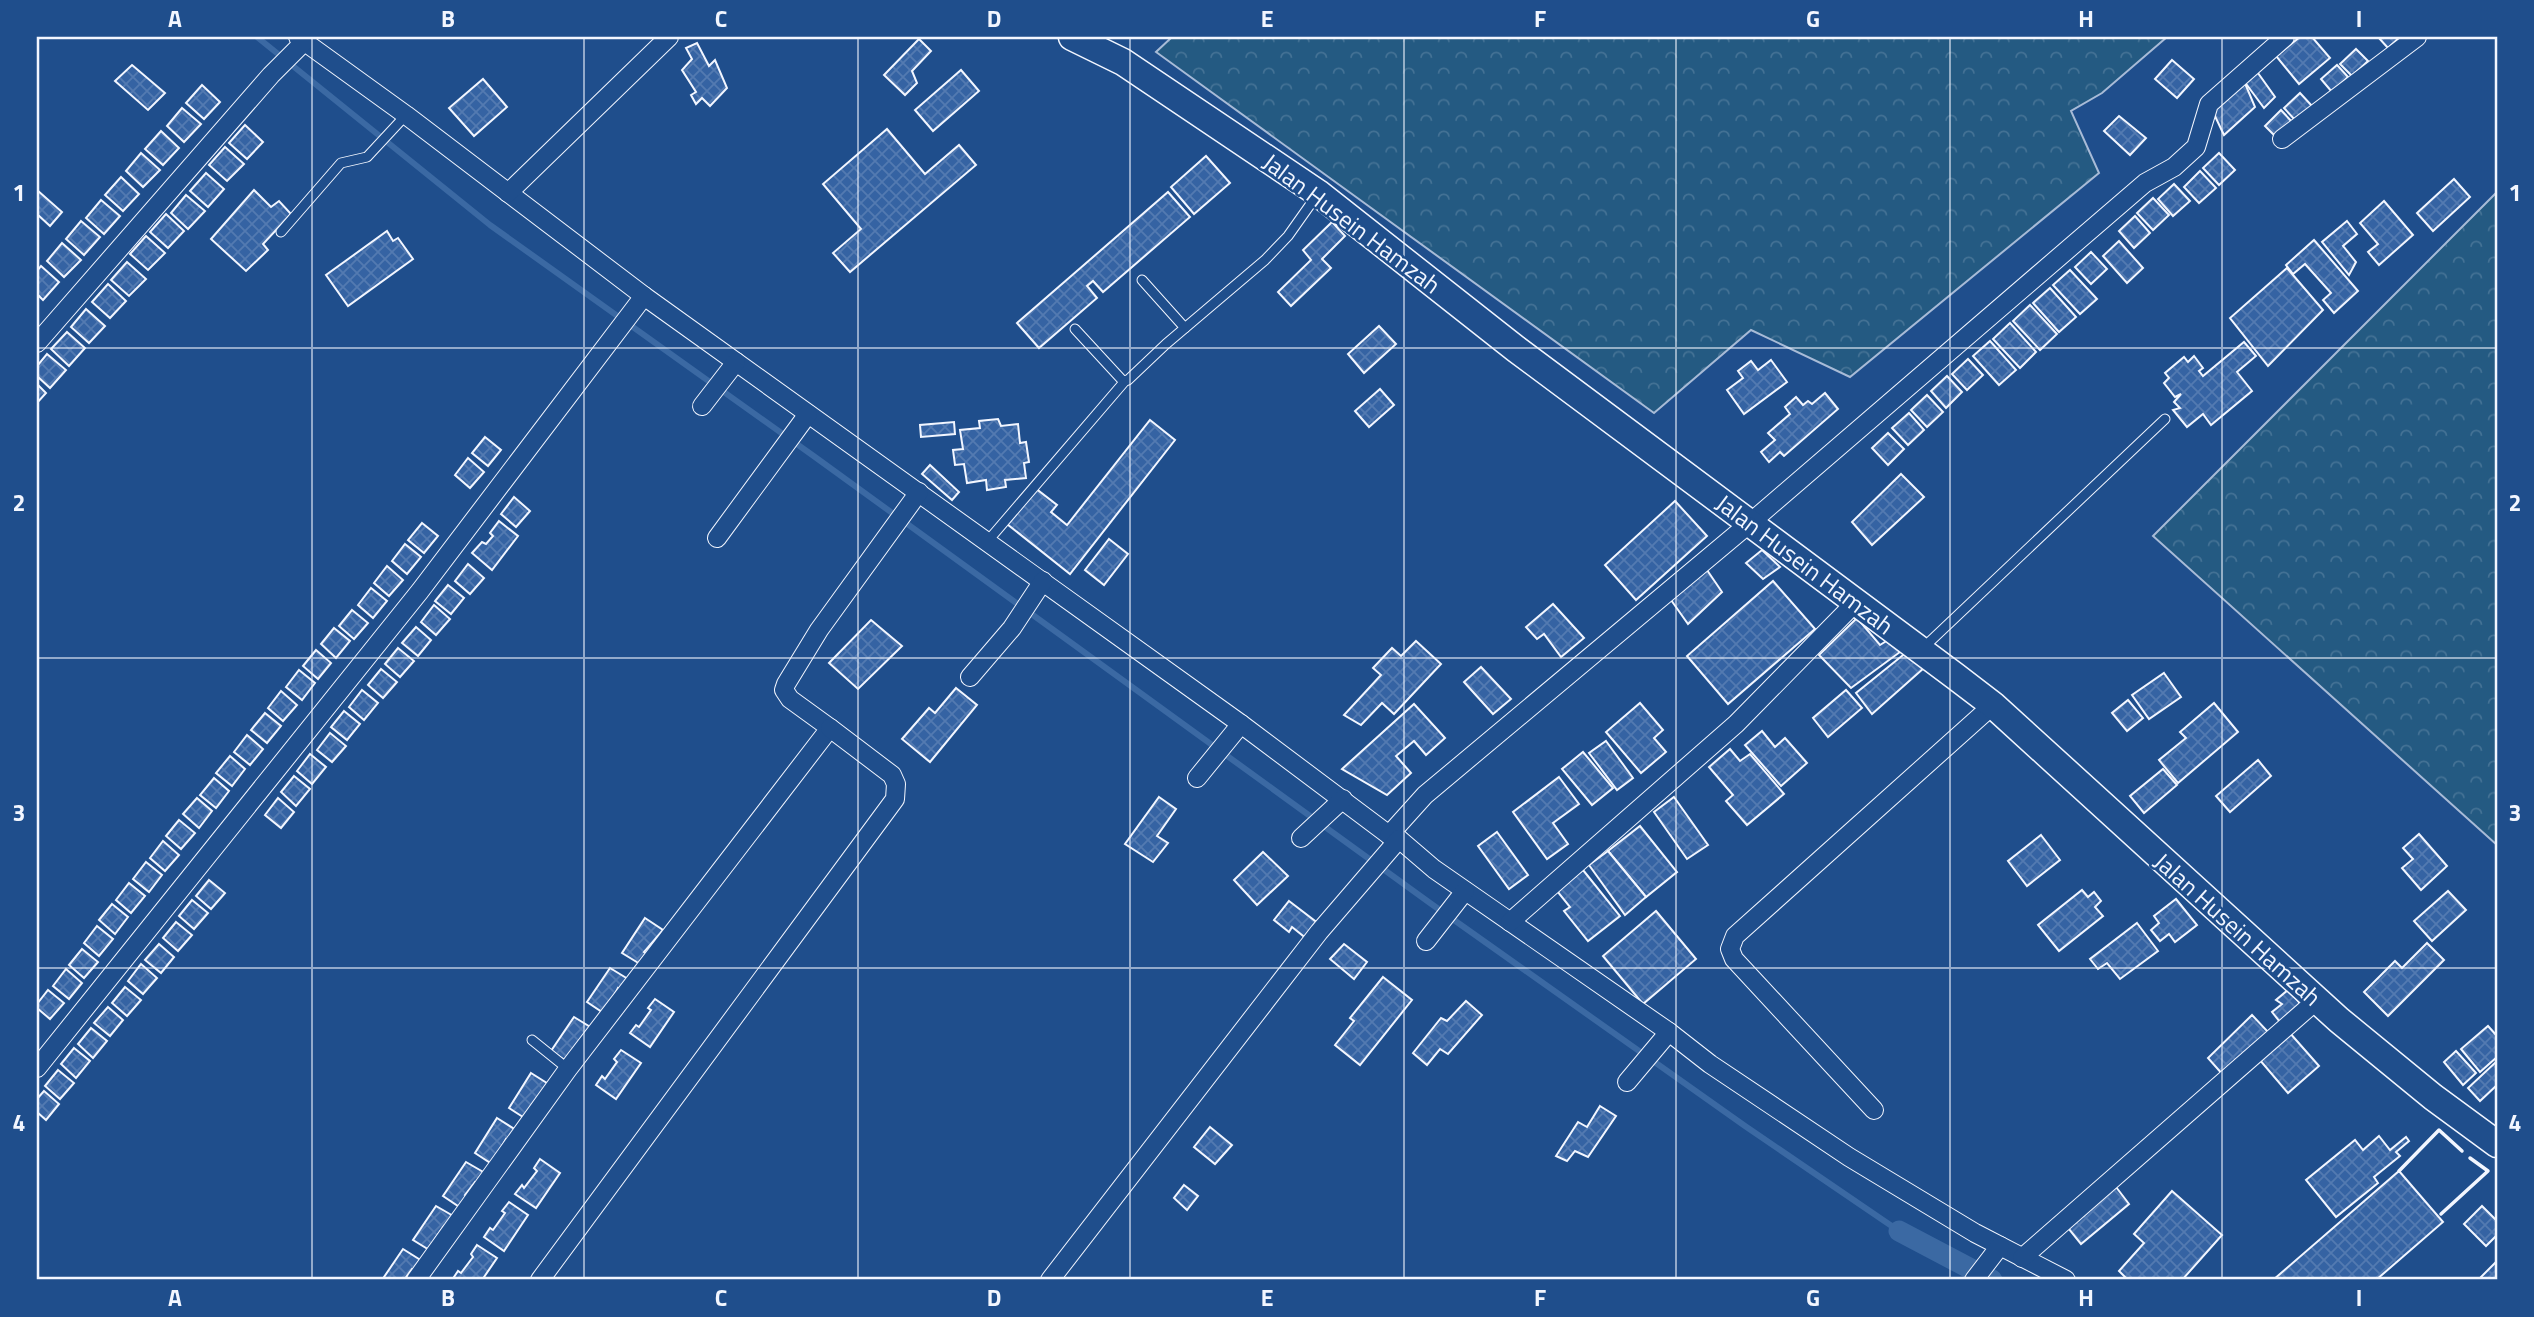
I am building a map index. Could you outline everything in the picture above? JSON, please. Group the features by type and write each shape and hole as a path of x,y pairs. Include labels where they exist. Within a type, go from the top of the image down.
{"street":[{"path":"508,193 669,37"},
{"name":"Jalan Husein Hamzah","path":"1072,37 1102,46 1318,194 1516,348 1993,705 2317,1000 2433,1097 2497,1144"},
{"path":"1050,1280 1319,932 1366,876 1425,796 1750,523 2145,184 2174,167 2196,147 2209,104 2285,37"},
{"path":"2282,139 2417,37"},
{"path":"37,343 301,41 403,119 508,193 643,297 730,369 804,418 914,499 986,543 1039,587 1239,727 1434,869 1461,897 1510,922 1666,1037 1849,1157 1975,1233 1997,1250 2022,1258 2066,1280"},
{"path":"37,1068 420,591 643,297"},
{"path":"702,405 730,369"},
{"path":"717,538 804,418"},
{"path":"540,1280 895,799 896,784 892,775 790,699 784,690 818,630 914,499"},
{"path":"970,677 1012,628 1039,587"},
{"path":"1510,922 1736,724 1856,602"},
{"path":"1874,1110 1734,959 1730,949 1735,936 1993,705"},
{"path":"416,1280 568,1069 830,727"},
{"path":"1201,773 1239,727"},
{"path":"1306,834 1340,802"},
{"path":"1430,936 1461,897"},
{"path":"2022,1258 2317,1000"},
{"path":"1632,1077 1666,1037"},
{"path":"1974,1280 1997,1250"}],"lane":[{"path":"281,232 341,163 367,157 403,119"},
{"path":"986,543 1125,381 1265,260 1288,236 1318,194"},
{"path":"1142,280 1185,328"},
{"path":"1075,329 1109,368 1125,381"},
{"path":"1920,650 2165,419"},
{"path":"532,1041 568,1069"}],"green space":[{"path":"1172,37 2167,37 2102,93 2071,111 2099,173 1850,377 1751,330 1654,413 1156,52"},
{"path":"2497,192 2497,845 2153,536"}],"building":[{"path":"2300,37 2312,37 2330,58 2299,84 2276,56"},
{"path":"2378,37 2400,37 2388,48"},
{"path":"919,39 931,51 912,71 917,83 905,95 884,75"},
{"path":"697,43 709,66 715,60 727,88 710,106 702,98 696,104 691,95 696,92 682,70 692,59 686,48"},
{"path":"2356,49 2368,61 2352,76 2340,64"},
{"path":"2172,60 2194,79 2177,98 2155,79"},
{"path":"132,65 165,93 148,110 115,81"},
{"path":"2337,65 2348,77 2332,92 2321,79"},
{"path":"2253,66 2275,97 2264,108 2244,81"},
{"path":"961,70 979,91 933,131 915,110"},
{"path":"483,79 507,107 474,136 449,108"},
{"path":"2244,81 2255,107 2224,135 2213,112"},
{"path":"202,85 220,102 204,119 186,103"},
{"path":"2300,93 2312,106 2296,121 2284,108"},
{"path":"182,108 201,124 184,142 167,126"},
{"path":"2281,110 2293,123 2277,138 2265,126"},
{"path":"2119,116 2146,138 2130,155 2104,131"},
{"path":"245,125 263,142 247,159 229,143"},
{"path":"887,129 925,174 959,145 976,165 850,272 833,253 861,229 823,184"},
{"path":"161,131 179,148 163,165 145,149"},
{"path":"225,147 244,164 227,181 209,165"},
{"path":"141,153 160,170 143,187 126,171"},
{"path":"2219,153 2235,170 2219,185 2203,168"},
{"path":"1206,156 1230,183 1194,214 1171,187"},
{"path":"2200,171 2216,188 2199,203 2184,187"},
{"path":"206,173 224,189 208,207 190,191"},
{"path":"121,177 139,194 123,211 105,195"},
{"path":"2454,179 2470,197 2433,231 2417,213"},
{"path":"2174,184 2190,201 2173,216 2158,199"},
{"path":"37,190 62,212 50,226 37,214"},
{"path":"254,190 271,207 279,201 291,214 263,244 268,250 246,271 211,239"},
{"path":"1168,192 1190,217 1103,292 1093,281 1087,286 1097,298 1039,348 1017,323"},
{"path":"186,195 205,211 188,229 171,213"},
{"path":"2153,198 2169,215 2153,230 2137,213"},
{"path":"101,200 120,216 104,234 86,218"},
{"path":"2384,201 2413,235 2379,265 2368,252 2378,244 2360,223"},
{"path":"166,214 184,231 168,248 150,232"},
{"path":"2135,216 2150,233 2134,248 2119,231"},
{"path":"81,221 100,237 84,255 66,239"},
{"path":"2347,221 2357,234 2343,246 2356,262 2349,275 2322,242"},
{"path":"1332,222 1345,236 1322,259 1331,268 1291,306 1278,292 1311,260 1303,250"},
{"path":"387,231 393,241 398,238 413,259 348,306 326,275"},
{"path":"146,236 165,253 148,270 130,254"},
{"path":"2314,240 2358,291 2334,313 2323,300 2331,293 2305,264 2293,274 2286,265"},
{"path":"2119,241 2143,268 2127,283 2103,256"},
{"path":"62,243 81,260 64,277 47,261"},
{"path":"2091,252 2107,269 2091,284 2075,267"},
{"path":"127,262 146,279 129,296 111,280"},
{"path":"41,266 59,282 43,300 37,294 37,271"},
{"path":"2287,268 2323,310 2268,366 2230,318"},
{"path":"2070,270 2097,299 2080,314 2053,285"},
{"path":"108,284 126,301 110,318 92,302"},
{"path":"2050,288 2076,317 2059,332 2033,303"},
{"path":"2030,305 2057,334 2040,350 2013,321"},
{"path":"86,309 105,326 89,343 71,327"},
{"path":"2010,323 2036,352 2020,368 1993,339"},
{"path":"1379,326 1396,344 1364,373 1348,354"},
{"path":"67,332 85,348 69,366 51,349"},
{"path":"1990,341 2016,370 1999,385 1973,356"},
{"path":"2244,342 2256,356 2237,372 2252,391 2211,425 2203,414 2187,427 2173,410 2180,408 2174,402 2181,394 2175,397 2164,383 2169,378 2165,373 2184,357 2188,362 2194,356 2203,368 2199,371 2203,376"},
{"path":"47,354 66,370 50,388 37,376 37,366"},
{"path":"1968,359 1983,375 1967,390 1952,374"},
{"path":"1771,360 1787,382 1744,414 1727,390 1743,378 1738,371 1751,361 1758,370"},
{"path":"1947,376 1962,392 1946,408 1931,391"},
{"path":"37,384 46,393 37,403"},
{"path":"1380,389 1394,405 1369,427 1355,411"},
{"path":"1825,393 1838,409 1784,456 1780,452 1769,462 1761,452 1775,440 1768,433 1790,414 1785,407 1796,397 1803,405 1808,401 1812,404"},
{"path":"1927,395 1943,412 1927,427 1911,410"},
{"path":"1909,413 1924,430 1908,445 1892,428"},
{"path":"998,419 1001,426 1018,424 1020,443 1026,442 1029,462 1024,463 1026,478 1005,480 1006,487 987,490 986,480 967,483 964,464 955,465 953,450 963,449 960,430 980,428 979,421"},
{"path":"1150,420 1175,440 1070,574 1007,524 1035,488 1057,505 1051,512 1067,525"},
{"path":"954,422 955,434 921,437 920,425"},
{"path":"1888,433 1904,449 1888,465 1872,448"},
{"path":"485,437 501,450 488,466 472,453"},
{"path":"468,458 484,472 470,488 455,475"},
{"path":"930,465 959,492 952,500 922,474"},
{"path":"1901,474 1924,497 1872,545 1852,522"},
{"path":"514,497 530,511 516,527 501,514"},
{"path":"1675,501 1707,536 1636,600 1605,565"},
{"path":"499,521 518,536 492,570 472,553 482,542 486,544 493,536 490,533"},
{"path":"422,523 438,536 424,553 408,540"},
{"path":"1109,539 1128,554 1104,585 1085,570"},
{"path":"405,544 421,557 407,574 392,561"},
{"path":"1762,550 1780,567 1763,579 1746,563"},
{"path":"468,564 484,578 470,594 455,581"},
{"path":"387,566 403,580 389,596 374,583"},
{"path":"1707,570 1722,592 1688,624 1671,600"},
{"path":"1773,581 1815,629 1728,704 1687,656"},
{"path":"448,585 464,598 451,614 435,601"},
{"path":"371,588 387,601 373,618 358,605"},
{"path":"1553,604 1584,638 1561,657 1544,634 1537,639 1526,627"},
{"path":"434,605 450,619 436,635 421,622"},
{"path":"352,610 368,623 354,639 339,626"},
{"path":"1857,618 1880,645 1888,640 1900,652 1851,688 1819,655"},
{"path":"871,620 902,646 858,689 829,663"},
{"path":"416,627 431,640 418,656 402,643"},
{"path":"334,628 350,641 336,658 321,644"},
{"path":"1416,641 1441,664 1394,714 1382,703 1361,725 1344,715 1381,675 1373,668 1392,648 1401,656"},
{"path":"398,648 414,661 400,677 385,664"},
{"path":"316,650 331,663 318,679 303,666"},
{"path":"1908,651 1924,668 1872,714 1856,693"},
{"path":"1481,667 1511,699 1493,714 1464,682"},
{"path":"381,669 397,682 383,698 368,685"},
{"path":"299,670 315,683 302,700 286,687"},
{"path":"2164,673 2181,697 2149,719 2132,695"},
{"path":"956,688 977,705 930,762 902,739 929,708 935,713"},
{"path":"362,690 378,703 364,720 349,707"},
{"path":"1846,690 1862,708 1828,737 1813,718"},
{"path":"281,691 297,705 283,721 268,708"},
{"path":"2128,700 2143,718 2127,731 2112,713"},
{"path":"1640,703 1663,730 1654,738 1666,752 1641,773 1606,732"},
{"path":"2214,703 2238,732 2178,783 2159,760 2186,738 2180,732"},
{"path":"1414,704 1445,738 1426,755 1414,741 1396,756 1411,773 1387,795 1342,769"},
{"path":"344,711 360,724 347,740 331,727"},
{"path":"265,713 281,726 267,743 251,730"},
{"path":"1762,731 1775,747 1785,738 1807,763 1781,786 1745,745"},
{"path":"330,733 346,746 332,762 317,750"},
{"path":"247,735 263,749 250,765 234,752"},
{"path":"1606,741 1633,778 1617,790 1589,753"},
{"path":"1730,749 1740,761 1750,754 1784,794 1747,825 1726,801 1733,795 1709,767"},
{"path":"1583,752 1613,788 1592,805 1562,769"},
{"path":"310,754 326,767 312,784 297,771"},
{"path":"230,756 245,769 232,786 216,773"},
{"path":"2258,760 2271,776 2230,812 2216,796"},
{"path":"2163,769 2177,785 2144,813 2130,796"},
{"path":"294,776 310,789 296,806 281,792"},
{"path":"1559,777 1579,804 1553,823 1568,844 1547,859 1513,812"},
{"path":"214,778 229,791 216,808 200,795"},
{"path":"1159,797 1176,809 1157,836 1168,843 1153,862 1125,844"},
{"path":"1674,797 1708,845 1687,859 1654,812"},
{"path":"197,798 212,811 199,828 183,814"},
{"path":"278,798 294,812 281,828 265,815"},
{"path":"179,820 195,833 181,849 166,836"},
{"path":"1640,826 1677,872 1646,897 1608,851"},
{"path":"1497,832 1528,875 1509,889 1478,846"},
{"path":"2419,834 2447,866 2421,890 2402,868 2413,859 2403,848"},
{"path":"2041,835 2060,860 2027,886 2008,861"},
{"path":"163,841 179,855 165,871 150,858"},
{"path":"1608,851 1646,897 1625,915 1589,865"},
{"path":"1263,852 1288,876 1257,905 1234,880"},
{"path":"146,862 162,875 149,892 133,879"},
{"path":"1583,870 1620,916 1588,941 1564,911 1570,907 1557,891"},
{"path":"209,880 225,893 211,909 196,896"},
{"path":"129,883 145,896 131,913 116,900"},
{"path":"2082,890 2088,897 2094,892 2101,901 2095,907 2103,916 2059,951 2038,925"},
{"path":"2448,891 2466,910 2432,941 2414,921"},
{"path":"2176,899 2197,925 2175,942 2169,934 2160,941 2151,930 2159,923 2154,916"},
{"path":"192,900 208,913 194,929 179,916"},
{"path":"1289,901 1319,924 1307,939 1292,927 1289,932 1274,920"},
{"path":"112,904 128,917 115,934 99,920"},
{"path":"1656,911 1696,959 1643,1004 1603,956"},
{"path":"645,918 663,930 644,952 647,954 640,964 622,953"},
{"path":"176,922 192,935 178,951 163,938"},
{"path":"2137,923 2158,951 2120,979 2107,963 2098,969 2090,959"},
{"path":"97,926 113,939 99,956 84,943"},
{"path":"2427,943 2444,960 2388,1016 2364,992 2395,961 2402,968"},
{"path":"159,944 174,957 161,973 145,960"},
{"path":"1344,944 1367,962 1354,979 1330,959"},
{"path":"82,949 98,962 84,978 69,965"},
{"path":"141,964 157,978 143,994 128,981"},
{"path":"610,968 628,979 621,990 618,988 605,1014 587,1002"},
{"path":"66,969 82,983 69,999 53,986"},
{"path":"1383,977 1412,1000 1360,1065 1335,1045 1354,1021 1350,1018"},
{"path":"125,987 141,1000 127,1016 112,1003"},
{"path":"2289,989 2301,1005 2280,1022 2272,1012 2282,1004 2276,1000"},
{"path":"48,990 64,1003 50,1019 37,1008"},
{"path":"655,999 674,1012 650,1047 630,1033 636,1025 639,1027"},
{"path":"1466,1001 1482,1015 1448,1054 1440,1049 1427,1065 1413,1053 1441,1018 1447,1021"},
{"path":"108,1007 123,1020 110,1036 94,1023"},
{"path":"2252,1015 2268,1032 2224,1076 2208,1058"},
{"path":"574,1017 592,1028 569,1063 551,1051"},
{"path":"2488,1026 2497,1036 2497,1057 2480,1072 2461,1049"},
{"path":"91,1028 107,1041 93,1058 78,1044"},
{"path":"2289,1032 2319,1066 2288,1093 2259,1059"},
{"path":"74,1048 90,1061 76,1078 61,1064"},
{"path":"621,1050 641,1063 616,1099 596,1085 602,1076 605,1079 617,1062 614,1059"},
{"path":"2456,1051 2476,1073 2463,1085 2444,1062"},
{"path":"2497,1061 2497,1085 2480,1101 2468,1088"},
{"path":"58,1070 74,1083 60,1099 45,1086"},
{"path":"531,1073 550,1085 526,1119 509,1108"},
{"path":"44,1091 59,1104 46,1120 37,1112 37,1099"},
{"path":"1600,1106 1616,1116 1588,1157 1575,1151 1567,1161 1556,1156 1578,1122 1587,1127"},
{"path":"497,1118 516,1130 509,1141 506,1139 492,1164 475,1153"},
{"path":"1210,1127 1232,1145 1215,1164 1194,1147"},
{"path":"2379,1136 2390,1150 2406,1137 2409,1141 2396,1152 2400,1156 2374,1177 2378,1183 2336,1217 2306,1180 2355,1140 2363,1150"},
{"path":"540,1159 560,1173 536,1208 515,1194 522,1185 524,1188 537,1171 534,1168"},
{"path":"466,1162 485,1173 478,1184 475,1182 465,1195 468,1197 461,1208 443,1196"},
{"path":"2399,1171 2443,1222 2376,1280 2273,1280"},
{"path":"2113,1183 2129,1204 2081,1244 2064,1223"},
{"path":"1184,1185 1198,1196 1187,1210 1174,1198"},
{"path":"2172,1191 2222,1235 2182,1280 2128,1280 2119,1271 2144,1243 2134,1234"},
{"path":"509,1202 528,1215 504,1251 484,1237 490,1228 493,1230"},
{"path":"436,1206 455,1217 447,1228 444,1226 431,1251 413,1240"},
{"path":"2482,1206 2497,1221 2497,1235 2486,1246 2464,1224"},
{"path":"477,1245 497,1258 482,1280 452,1280 473,1257 471,1254"},
{"path":"403,1249 422,1261 404,1280 382,1280"},
{"path":"2497,1261 2497,1280 2478,1280"}],"waterway":[{"path":"257,37 490,225 1430,903 1745,1126 1899,1231"},
{"path":"1899,1231 1992,1280"}],"wall":[{"path":"2399,1171 2439,1130 2462,1151"},
{"path":"2441,1214 2488,1171 2470,1158"}]}
